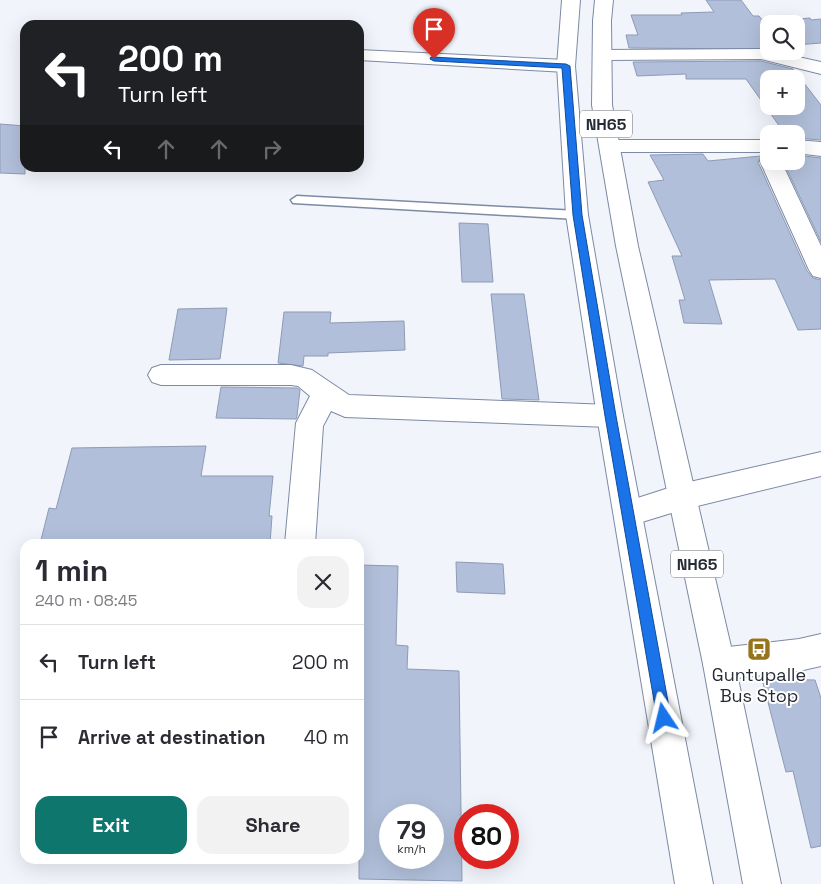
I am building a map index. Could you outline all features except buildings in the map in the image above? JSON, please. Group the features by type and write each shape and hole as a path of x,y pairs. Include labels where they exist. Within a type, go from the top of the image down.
{"main road":[{"name":"NH65","path":"570,0 566,66 577,215 610,416 694,884"},
{"name":"NH65","path":"604,0 602,21 604,55 602,106 628,246 681,497 719,664 762,884"},
{"path":"364,54 566,66"},
{"path":"604,55 762,54 789,62 821,68"},
{"path":"610,146 760,153"},
{"path":"805,147 821,149"},
{"path":"776,170 821,270"},
{"path":"161,375 292,375 303,377 345,406 610,416"},
{"path":"300,539 310,423 324,393"},
{"path":"629,514 681,497 821,464"},
{"path":"719,664 799,655 821,650"}],"lane":[{"path":"297,200 577,215"}],"place":[{"name":"Guntupalle Bus Stop","path":"759,649"}],"route":[{"path":"434,59 566,66 577,215 610,416 664,718"}]}
